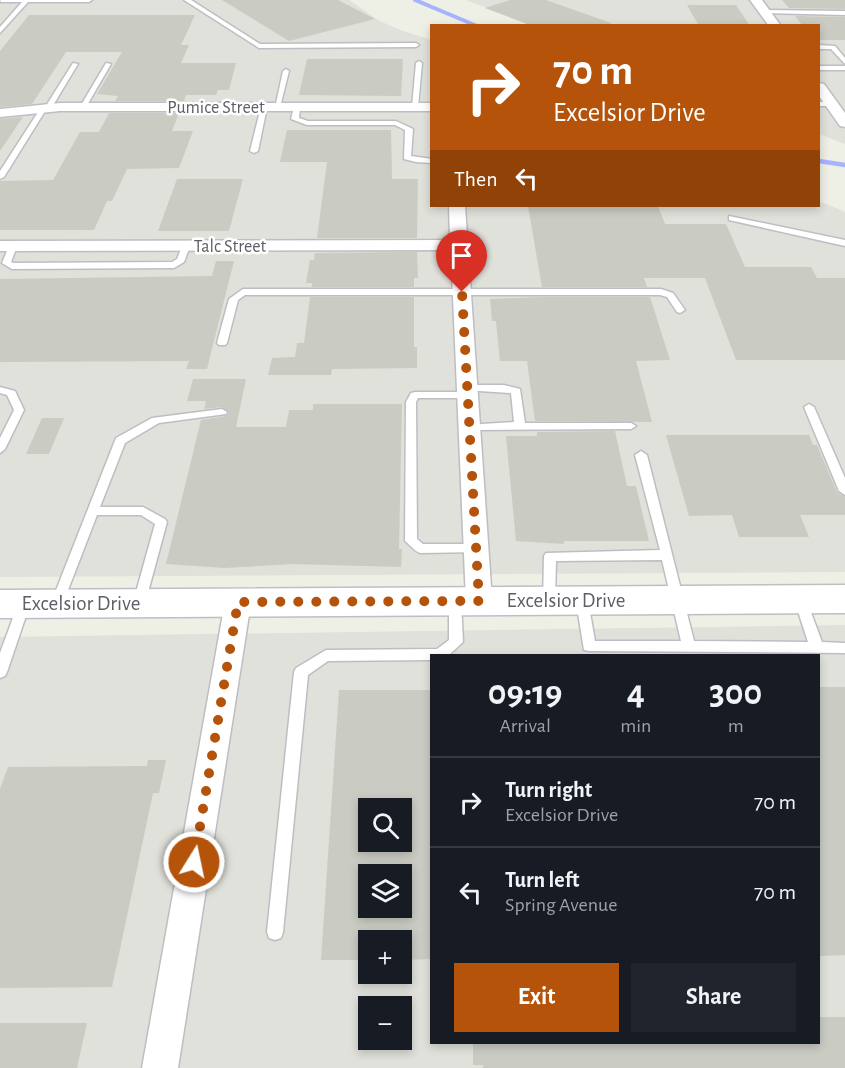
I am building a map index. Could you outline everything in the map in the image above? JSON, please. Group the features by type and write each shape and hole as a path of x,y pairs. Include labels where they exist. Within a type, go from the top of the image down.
{"street":[{"path":"756,0 774,24"},
{"path":"825,104 845,123"},
{"name":"Pumice Street","path":"0,113 47,107 430,107"},
{"path":"457,207 476,549 467,601"},
{"name":"Talc Street","path":"7,246 459,245"},
{"name":"Excelsior Drive","path":"27,604 845,599"},
{"path":"160,1068 238,602"}],"lane":[{"path":"2,0 89,0"},
{"path":"0,31 26,0"},
{"path":"187,0 259,46 416,45"},
{"path":"765,12 845,13"},
{"path":"820,47 833,47 845,62"},
{"path":"415,107 419,63"},
{"path":"0,177 75,64"},
{"path":"83,107 108,64"},
{"path":"820,68 845,68"},
{"path":"254,151 286,71"},
{"path":"297,107 295,118 307,123 387,123 405,126 409,129 407,157 430,161"},
{"path":"732,218 845,243"},
{"path":"7,246 6,263 12,266 174,265 181,260 186,246"},
{"path":"98,265 107,246"},
{"path":"222,343 234,299 243,292 661,292 670,295 680,310"},
{"path":"476,549 420,548 411,541 411,402 416,395 504,388 516,392 520,423 515,426"},
{"path":"0,390 11,393 19,410 0,449"},
{"path":"809,407 845,491"},
{"path":"0,672 27,604 93,510 120,441 156,420 222,412"},
{"path":"470,427 631,426"},
{"path":"641,455 690,647"},
{"path":"93,510 143,511 161,522 139,603"},
{"path":"668,555 550,556 566,601 589,646 845,648"},
{"path":"800,599 817,648"},
{"path":"440,654 456,642 467,601"},
{"path":"275,932 301,672 326,656 430,654"}],"shaded area":[{"path":"0,0 349,0 378,20 430,39 430,207 820,207 820,201 845,212 845,572 0,577"},
{"path":"466,0 845,0 845,144 820,134 820,24 530,24"},
{"path":"845,625 845,1068 0,1068 0,637"}],"building":[{"path":"222,0 338,0 375,19 289,41"},
{"path":"510,0 546,0 611,24 527,24 485,8"},
{"path":"782,0 845,0 845,9 789,8"},
{"path":"687,5 736,5 749,24 698,24"},
{"path":"29,15 195,15 181,45 189,45 181,63 236,63 229,90 218,90 216,95 186,95 184,101 115,101 118,96 97,94 122,52 66,52 32,104 0,107 0,51"},
{"path":"795,16 845,17 845,40 820,40 820,24 801,24"},
{"path":"307,59 403,59 401,96 299,95"},
{"path":"109,113 179,113 172,131 193,131 179,168 127,169 112,201 107,201 94,230 0,230 0,181 53,180 80,132 99,132"},
{"path":"23,117 0,151 0,119"},
{"path":"287,130 391,130 392,179 418,179 417,238 317,238 327,162 280,162"},
{"path":"177,179 243,179 229,231 158,231"},
{"path":"528,207 658,207 665,224 726,224 745,267 811,267 817,278 845,278 845,360 736,360 705,278 644,278 647,287 542,287"},
{"path":"417,252 418,278 414,278 414,287 312,287 312,283 306,283 310,260 314,260 315,253"},
{"path":"216,261 234,261 207,369 186,369 189,361 0,362 0,279 212,276"},
{"path":"310,297 414,297 414,347 417,347 417,368 332,369 331,375 268,375 272,358 295,357 297,343 304,343"},
{"path":"650,297 670,360 636,361 652,422 535,421 527,361 500,361 496,321 492,321 490,299"},
{"path":"193,379 246,379 236,427 286,427 289,410 313,410 313,404 402,404 399,549 402,549 401,567 292,564 225,568 166,564 201,420 226,416 229,413 222,407 204,409 206,401 187,401"},
{"path":"42,418 64,418 49,454 26,454"},
{"path":"615,431 627,486 636,486 649,541 564,541 564,544 516,541 506,436 537,436 537,432"},
{"path":"666,435 809,435 813,445 817,445 837,492 845,497 845,515 800,515 809,537 739,537 732,515 689,516"},
{"path":"820,687 845,687 845,955 820,956"},
{"path":"339,690 430,690 430,959 412,960 412,930 358,930 358,960 321,960"},
{"path":"148,760 166,760 159,793 153,793 112,987 0,988 0,789 8,767 147,766"},
{"path":"820,1017 845,1017 845,1068 483,1068 483,1065 473,1065 473,1044 820,1044"},
{"path":"0,1023 87,1023 77,1068 0,1068"}],"waterway":[{"path":"415,0 472,24"},
{"path":"820,161 845,165"}],"route":[{"path":"194,862 238,602 479,601 462,292"}]}
